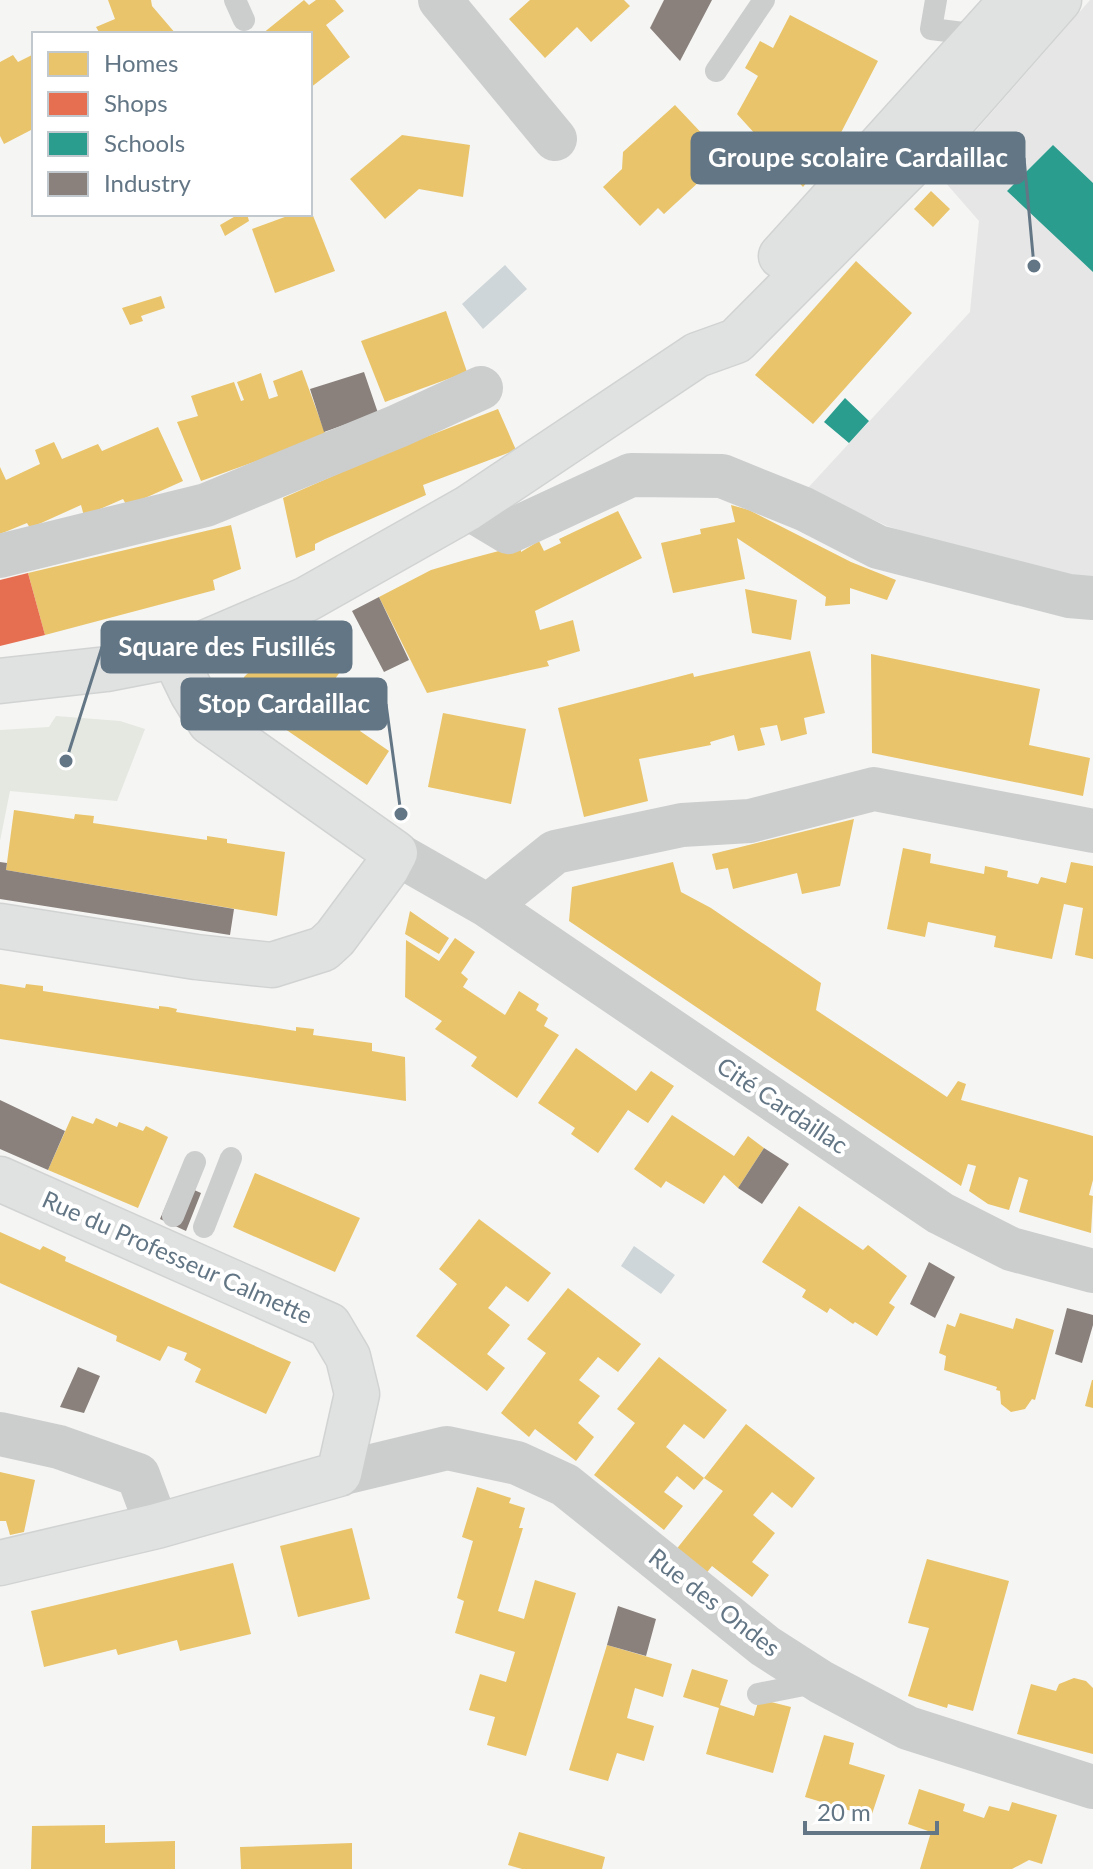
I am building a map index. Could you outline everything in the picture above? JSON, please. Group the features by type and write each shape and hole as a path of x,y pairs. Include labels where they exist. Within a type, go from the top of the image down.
{"street":[{"path":"440,0 555,139"},
{"path":"0,681 107,669 174,656 307,599 468,508 697,355 736,341 925,151 999,41 1012,0"},
{"path":"999,41 1059,0"},
{"path":"0,556 206,505 398,426 481,388"},
{"path":"468,508 508,532 631,475 722,476 804,509 878,547 1069,596 1093,598"},
{"name":"Cité Cardaillac","path":"174,656 210,722 395,853 488,906 940,1213 1011,1249 1093,1271"},
{"path":"488,906 555,852 682,825 750,821 874,789 1093,831"},
{"path":"0,926 196,957 272,965 323,949 335,938 395,853"},
{"name":"Rue du Professeur Calmette","path":"0,1179 329,1325 348,1357 357,1394 339,1474"},
{"path":"0,1434 59,1447 138,1475 157,1526"},
{"name":"Rue des Ondes","path":"339,1474 447,1448 517,1463 565,1485 765,1646 821,1682 908,1728 1093,1787"},
{"path":"0,1563 157,1526 339,1474"}],"lane":[{"path":"716,71 764,0"},
{"path":"936,0 931,29 999,41"},
{"path":"204,1227 231,1158"},
{"path":"173,1216 195,1162"},
{"path":"758,1694 821,1682"}],"shaded area":[{"path":"1093,0 1093,579 1008,566 887,526 807,489 970,312 979,221 938,174"},
{"path":"505,265 527,289 483,329 462,304"},
{"path":"56,716 120,721 145,729 117,801 10,791 0,841 0,730 49,727"},
{"path":"634,1246 675,1275 661,1294 621,1266"}],"building: Homes":[{"path":"108,0 151,0 152,6 174,32 99,32 96,27 115,19"},
{"path":"304,0 309,5 316,0 335,0 344,11 326,25 350,57 312,86 312,32 264,32"},
{"path":"530,0 624,0 630,6 591,42 577,27 545,58 509,19"},
{"path":"790,15 878,61 831,152 803,187 737,114 758,76 745,68 760,41 773,48"},
{"path":"13,55 18,62 32,55 32,132 31,130 4,144 0,136 0,62"},
{"path":"675,105 725,158 664,214 658,208 640,226 603,187 622,169 623,152"},
{"path":"402,135 470,145 463,197 419,189 385,219 350,179"},
{"path":"931,191 950,209 933,227 914,209"},
{"path":"312,213 335,271 275,293 252,229 288,216 312,216"},
{"path":"236,216 248,216 249,221 225,236 220,225"},
{"path":"856,261 912,313 813,424 755,375"},
{"path":"161,296 165,308 141,316 143,321 130,325 122,308"},
{"path":"446,311 467,372 385,402 361,341"},
{"path":"302,370 326,436 201,481 177,422 198,416 191,396 234,382 241,401 244,400 237,382 261,373 269,399 278,396 273,381"},
{"path":"498,409 516,450 423,485 426,495 325,539 315,544 315,550 296,558 283,498 392,450"},
{"path":"158,427 183,481 127,506 123,499 84,516 81,505 30,528 27,523 0,534 0,467 6,480 40,464 35,450 54,442 62,459 98,444 102,451"},
{"path":"731,505 749,510 851,562 896,580 887,600 850,588 850,604 825,606 826,597 737,538 745,579 673,593 661,543 701,534 700,529 735,522"},
{"path":"618,511 642,558 535,611 540,630 573,620 580,651 547,661 549,666 427,693 379,597 431,570 465,560 521,545 521,552 539,541 544,551 561,543 559,539"},
{"path":"231,525 241,569 213,580 215,590 45,635 28,573"},
{"path":"745,589 797,600 791,640 752,633"},
{"path":"306,633 316,661 321,655 342,669 335,679 339,685 339,696 368,717 360,731 389,751 367,785 250,705 252,702 243,691 244,677 257,664 255,659"},
{"path":"810,651 825,713 804,718 807,734 781,741 777,725 760,728 765,745 738,751 734,735 710,742 711,745 639,759 648,801 584,817 558,708 693,673 694,677"},
{"path":"871,654 1040,689 1029,745 1090,758 1083,796 872,753"},
{"path":"443,713 526,729 511,804 428,787"},
{"path":"14,810 74,819 75,814 94,816 93,823 207,840 207,836 227,839 227,843 285,852 277,916 6,870"},
{"path":"854,819 840,886 802,894 797,873 733,889 728,868 716,870 712,854"},
{"path":"903,848 931,854 930,863 984,874 985,866 1008,871 1007,877 1038,884 1041,877 1066,883 1071,862 1093,866 1093,959 1075,955 1083,908 1064,904 1052,959 994,947 996,936 928,922 925,937 887,929"},
{"path":"673,862 681,892 711,908 821,983 816,1010 947,1097 958,1081 966,1084 961,1100 1093,1136 1093,1180 1089,1195 1093,1196 1091,1233 1019,1212 1028,1180 1019,1177 1009,1210 988,1204 969,1191 976,1166 968,1164 961,1186 569,921 572,887"},
{"path":"410,911 449,938 439,954 405,934"},
{"path":"455,938 475,952 461,973 468,979 463,987 505,1015 519,991 539,1004 536,1010 548,1018 544,1026 559,1035 517,1098 471,1066 477,1057 435,1029 442,1021 405,997 406,940 439,961"},
{"path":"0,984 25,988 26,984 43,986 43,991 159,1009 159,1006 168,1007 177,1009 176,1012 296,1031 296,1027 314,1029 313,1035 372,1043 372,1051 405,1057 406,1101 0,1039"},
{"path":"576,1048 636,1091 651,1071 674,1086 648,1123 628,1110 598,1153 571,1134 575,1128 538,1103"},
{"path":"672,1115 734,1156 748,1136 764,1148 738,1188 724,1175 704,1204 666,1181 661,1188 634,1169"},
{"path":"72,1116 93,1124 96,1118 117,1127 119,1122 143,1131 146,1126 168,1137 138,1208 48,1170"},
{"path":"255,1173 360,1218 335,1272 233,1227"},
{"path":"799,1206 863,1250 868,1245 907,1276 889,1303 895,1307 877,1336 830,1308 827,1313 802,1297 806,1290 762,1262"},
{"path":"479,1219 551,1273 528,1302 506,1286 488,1308 510,1325 487,1354 505,1368 487,1391 416,1336 457,1284 439,1269"},
{"path":"0,1232 40,1250 43,1246 66,1257 65,1261 291,1362 266,1414 195,1382 201,1369 184,1360 187,1353 168,1346 160,1361 116,1341 117,1336 0,1283"},
{"path":"568,1288 641,1344 618,1372 598,1357 579,1380 600,1396 578,1423 594,1437 576,1461 535,1429 529,1437 501,1413 546,1353 527,1339"},
{"path":"960,1313 1013,1329 1016,1318 1054,1330 1035,1400 1032,1399 1025,1409 1011,1412 1001,1404 997,1387 944,1370 946,1356 939,1353 947,1324 955,1327"},
{"path":"659,1357 727,1410 704,1439 684,1424 666,1447 704,1478 694,1490 677,1476 664,1492 683,1506 664,1530 594,1475 635,1423 617,1409"},
{"path":"1093,1380 1093,1408 1085,1406"},
{"path":"746,1424 815,1478 792,1508 772,1492 753,1515 775,1533 752,1562 769,1575 752,1597 712,1566 705,1575 675,1551 723,1491 704,1478"},
{"path":"0,1472 35,1480 24,1532 10,1535 6,1521 0,1521"},
{"path":"477,1487 511,1498 509,1503 525,1508 519,1528 523,1528 498,1611 524,1619 535,1580 576,1593 526,1756 487,1745 495,1717 469,1710 480,1674 506,1682 515,1652 455,1633 464,1601 457,1598 473,1541 462,1537"},
{"path":"352,1528 370,1599 298,1617 280,1546"},
{"path":"927,1559 1009,1581 973,1711 948,1704 947,1708 908,1696 929,1628 908,1623"},
{"path":"233,1563 251,1634 180,1651 177,1640 118,1655 116,1649 44,1667 31,1611"},
{"path":"607,1645 672,1664 663,1697 635,1688 627,1718 654,1726 644,1761 617,1753 608,1781 569,1770"},
{"path":"692,1669 728,1680 720,1705 754,1716 759,1699 791,1707 773,1773 706,1754 719,1708 683,1697"},
{"path":"1074,1678 1086,1681 1093,1688 1093,1754 1017,1734 1031,1684 1056,1691 1059,1684"},
{"path":"824,1735 854,1743 849,1764 885,1775 871,1817 805,1797"},
{"path":"919,1789 965,1804 963,1811 984,1818 989,1806 1009,1811 1012,1802 1057,1815 1042,1864 1029,1860 1012,1869 920,1869 931,1832 908,1824"},
{"path":"105,1825 105,1843 175,1841 175,1869 31,1869 32,1826"},
{"path":"519,1832 605,1857 602,1869 522,1869 508,1865"},
{"path":"352,1843 352,1869 241,1869 240,1847"}],"building: Shops":[{"path":"28,573 45,635 0,646 0,580"}],"building: Schools":[{"path":"1053,145 1093,183 1093,272 1007,191"},
{"path":"845,398 869,421 849,443 824,422"}],"building: Industry":[{"path":"664,0 712,0 680,61 650,28"},
{"path":"364,372 378,413 324,432 310,389"},
{"path":"379,597 409,660 384,672 352,611"},
{"path":"0,862 7,863 6,870 234,909 230,935 0,899"},
{"path":"0,1100 65,1131 48,1170 0,1149"},
{"path":"764,1148 789,1164 762,1204 738,1188"},
{"path":"176,1182 201,1193 186,1231 160,1219"},
{"path":"929,1262 955,1277 935,1318 910,1304"},
{"path":"1067,1308 1093,1315 1082,1363 1055,1354"},
{"path":"78,1367 100,1376 84,1413 60,1407"},
{"path":"618,1606 656,1619 646,1656 607,1645"}],"place":[{"name":"Groupe scolaire Cardaillac","path":"1034,266"},
{"name":"Square des Fusillés","path":"66,761"},
{"name":"Stop Cardaillac","path":"401,814"}]}
